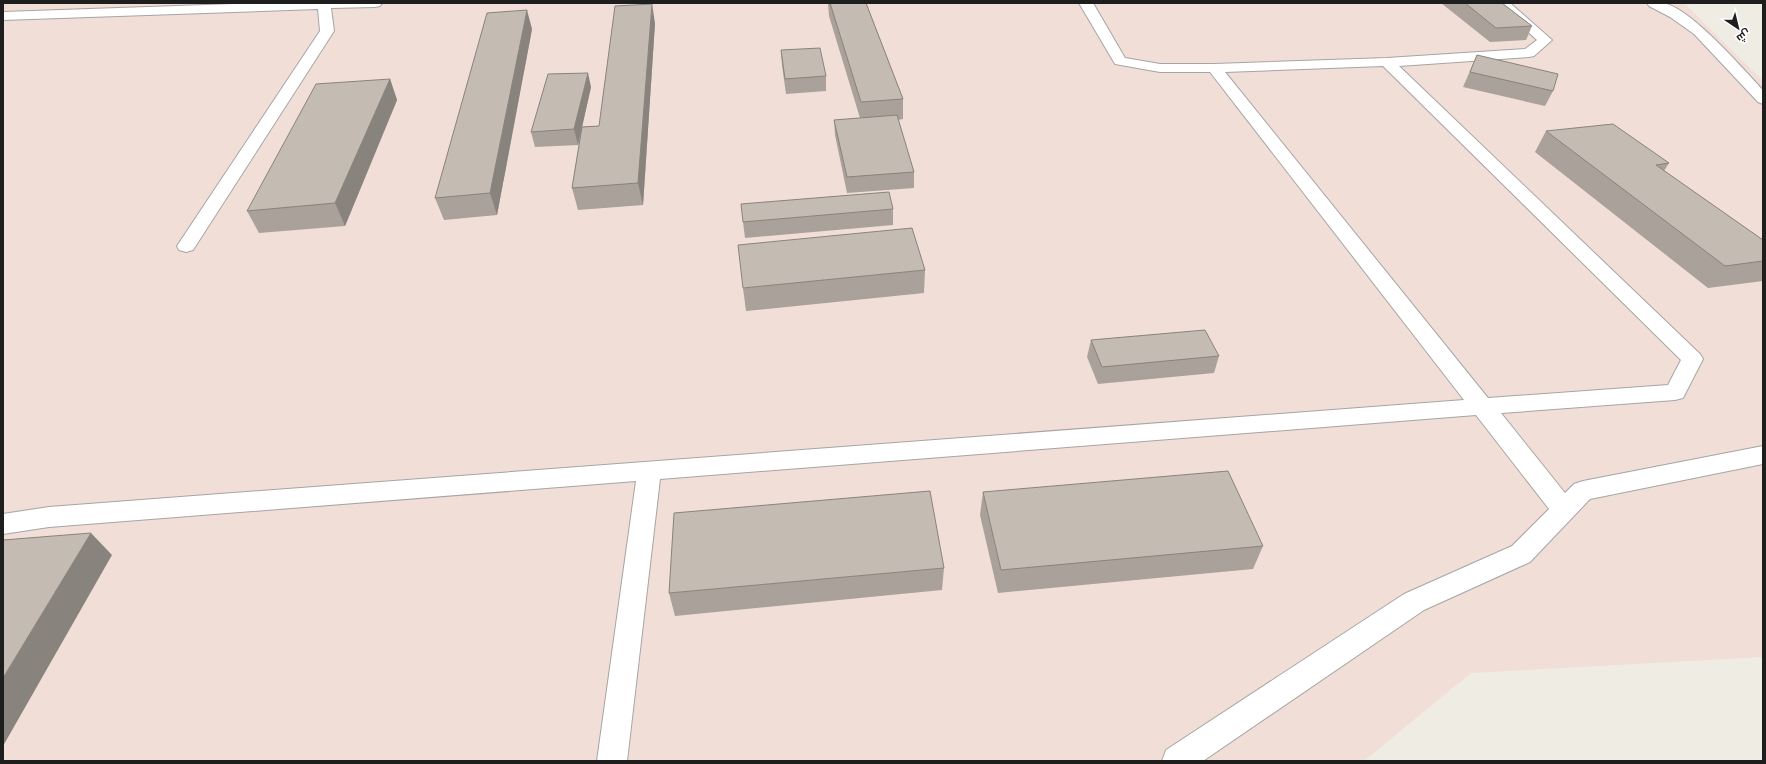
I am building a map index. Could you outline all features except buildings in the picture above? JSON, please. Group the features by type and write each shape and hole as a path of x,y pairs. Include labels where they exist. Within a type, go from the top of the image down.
{"lane":[{"path":"3,16 375,3"},
{"path":"1086,3 1120,61 1160,68 1214,68 1387,62 1529,53 1545,40 1502,3"},
{"path":"1654,3 1675,14 1699,31 1763,98"},
{"path":"186,246 327,31 324,4"},
{"path":"3,524 49,517 1675,392 1692,359 1387,62"},
{"path":"1214,68 1564,510"},
{"path":"1177,761 1414,602 1521,554 1583,491 1763,455"},
{"path":"612,761 648,471"}],"shaded area":[{"path":"3,3 1684,3 1763,81 1763,657 1471,673 1364,761 3,761"}]}
